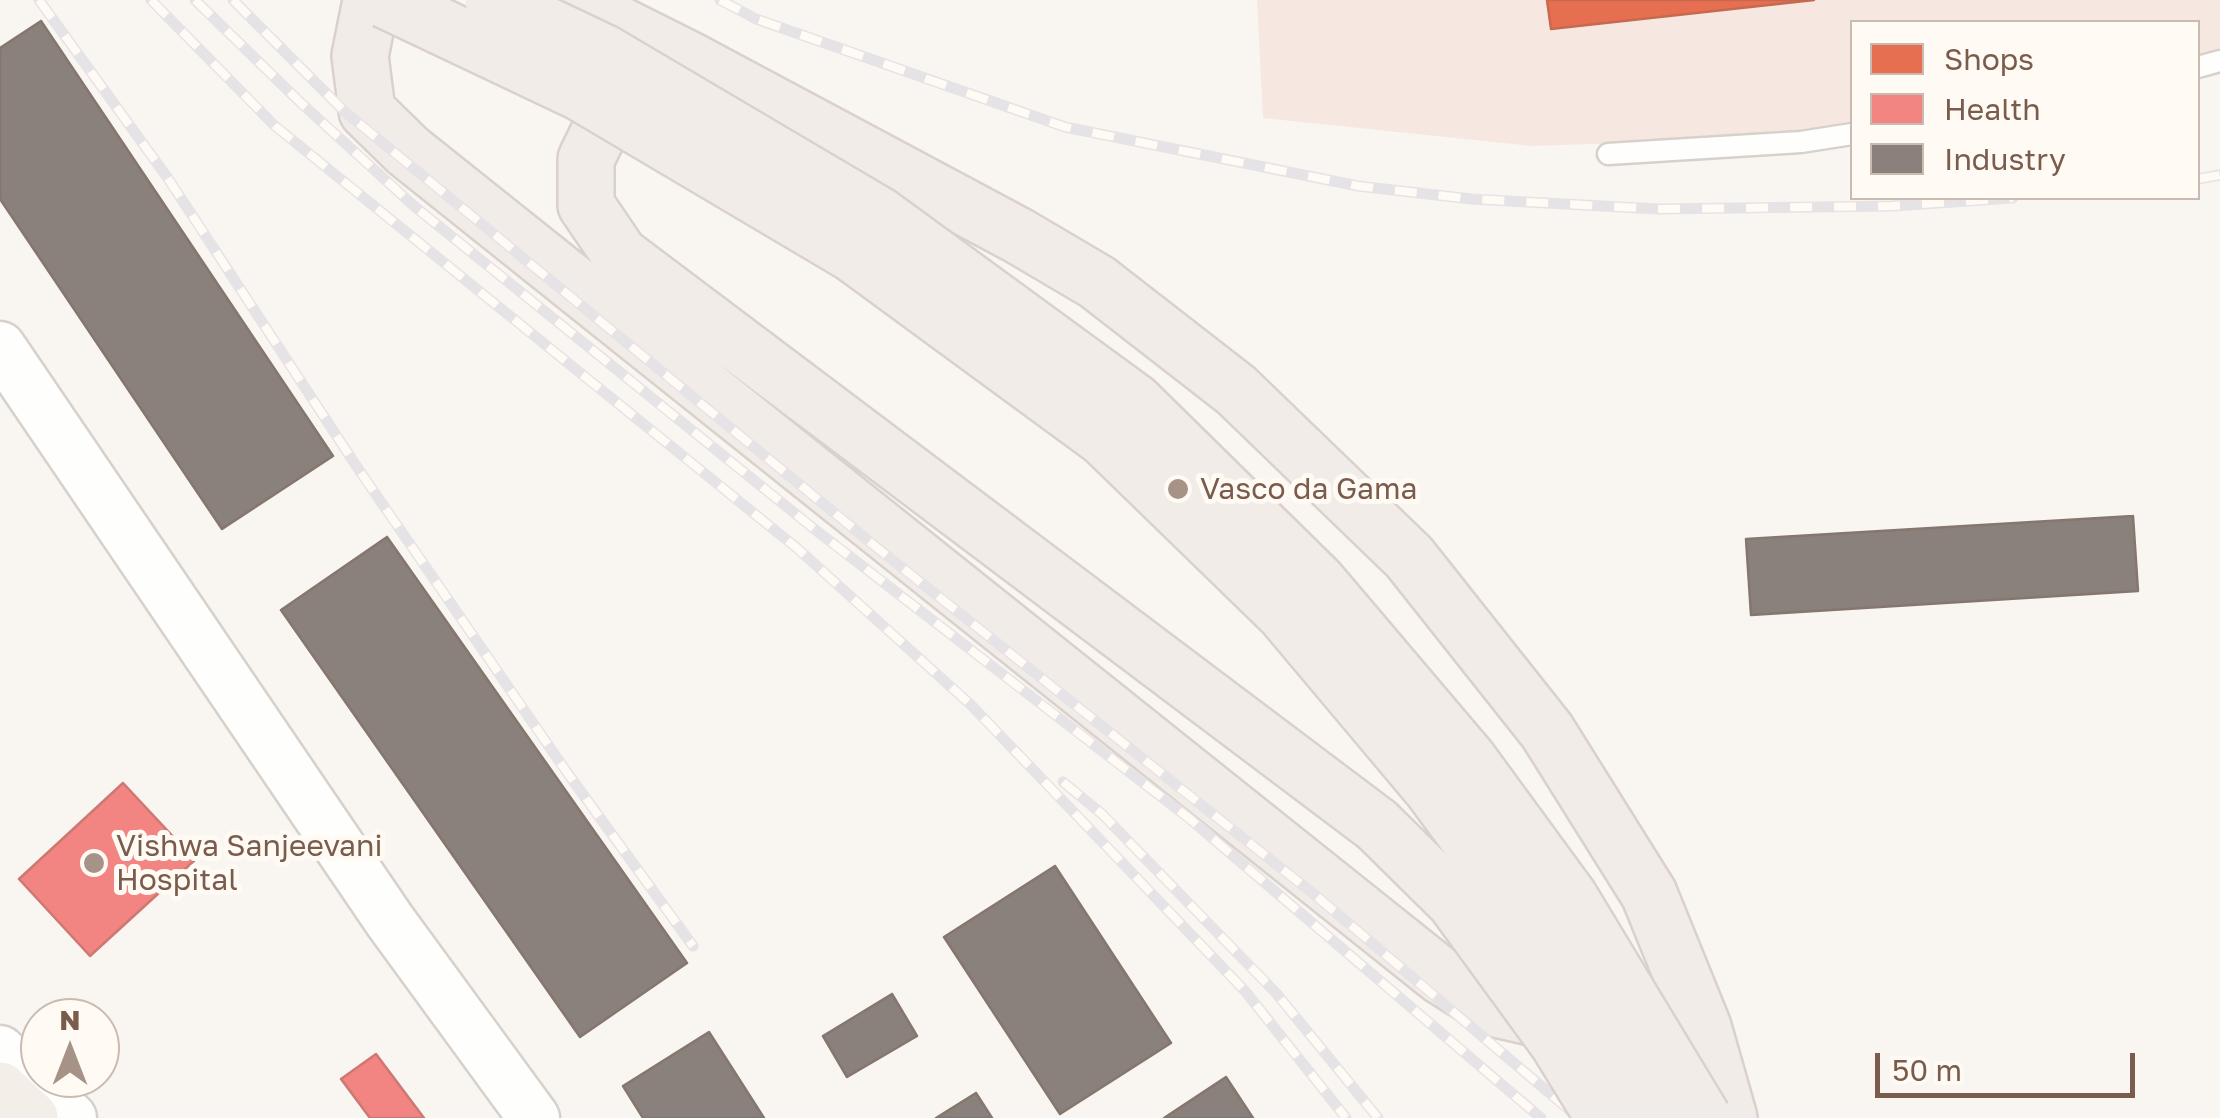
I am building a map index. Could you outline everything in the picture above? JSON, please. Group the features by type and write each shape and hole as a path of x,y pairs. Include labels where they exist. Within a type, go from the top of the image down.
{"highway":[{"path":"374,0 360,56 367,111 408,151 1441,976 1492,1008 1627,1043 1664,1083 1682,1118"},
{"path":"385,0 581,93 853,254 1104,438 1284,613 1432,788 1531,924 1648,1118"},
{"path":"494,0 603,52 879,215 1135,402 1318,582 1469,760 1570,898 1703,1118"},
{"path":"570,0 1019,236 1097,282 1236,390 1409,557 1547,731 1649,894 1703,1026 1729,1118"},
{"path":"686,58 652,58 628,71 586,158 586,204 620,255 1377,825 1454,902 1558,1043 1604,1118"}],"main road":[{"path":"0,1090 30,1118"}],"street":[{"path":"0,346 379,904 534,1118"},
{"path":"0,1051 72,1118"}],"lane":[{"path":"1608,154 1802,142 1850,134"}],"shaded area":[{"path":"1257,0 2220,0 2220,63 2200,67 2200,20 1850,20 1850,124 1770,138 1532,146 1263,118"}],"building: Shops":[{"path":"1547,0 1814,0 1551,29"}],"building: Health":[{"path":"123,783 195,860 90,956 19,879"},
{"path":"376,1054 424,1118 370,1118 341,1079"}],"building: Industry":[{"path":"41,21 333,456 222,529 0,199 0,48"},
{"path":"2133,516 2138,591 1751,615 1746,539"},
{"path":"387,537 687,963 580,1037 281,610"},
{"path":"1055,866 1171,1043 1060,1114 944,937"},
{"path":"892,994 917,1036 847,1077 823,1036"},
{"path":"709,1032 764,1118 643,1118 623,1086"},
{"path":"1226,1077 1253,1118 1164,1118"},
{"path":"976,1093 992,1118 936,1118"}],"railway":[{"path":"39,0 167,177 357,467 566,771 693,946"},
{"path":"151,0 275,126 798,549 971,705 1245,991 1346,1118"},
{"path":"195,0 414,206 813,528 1190,819 1541,1118"},
{"path":"233,0 345,112 876,547 1315,895 1579,1118"},
{"path":"720,0 756,19 1065,127 1358,186 1471,199 1658,209 1893,206 1983,200"},
{"path":"2200,179 2220,175"},
{"path":"1063,782 1102,814 1276,993 1378,1118"}],"place":[{"name":"Vasco da Gama","path":"1178,489"},
{"name":"Vishwa Sanjeevani Hospital","path":"94,863"}]}
